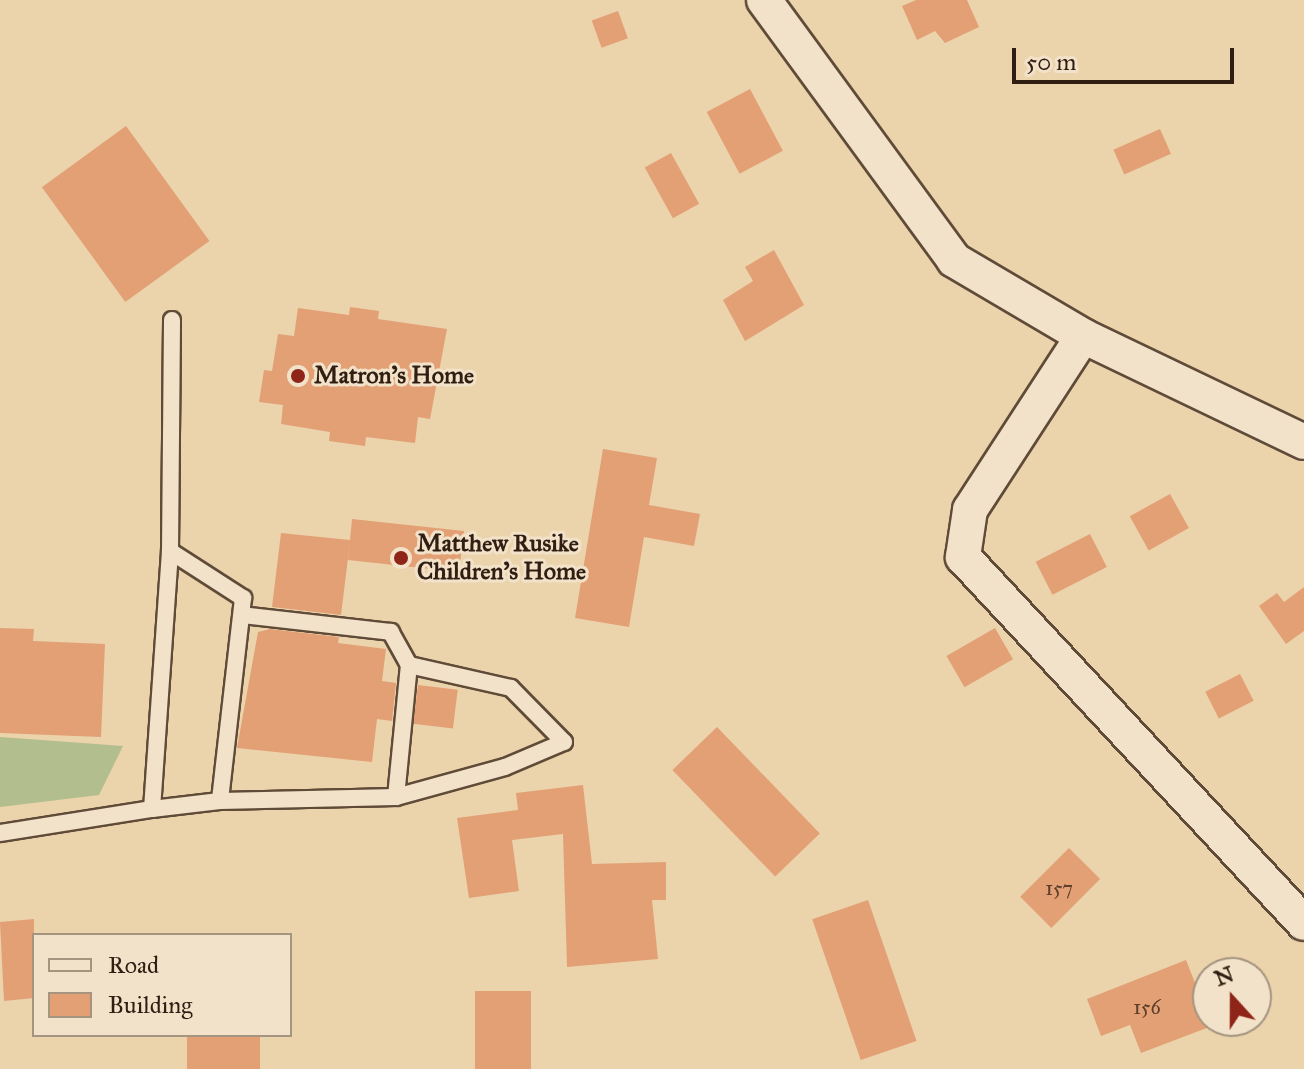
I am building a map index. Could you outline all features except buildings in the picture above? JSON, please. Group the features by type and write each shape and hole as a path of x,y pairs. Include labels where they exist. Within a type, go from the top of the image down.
{"street":[{"path":"764,0 954,260 1083,336 1304,442"},
{"path":"1083,336 970,510 963,557 1304,923"}],"lane":[{"path":"152,809 170,551 172,320"},
{"path":"170,551 243,598 220,801"},
{"path":"242,615 391,632 409,665 396,797"},
{"path":"0,833 220,801 396,797 505,767 564,742 511,688 409,665"}],"green space":[{"path":"0,737 123,746 99,795 0,807"}],"place":[{"name":"Matron's Home","path":"298,376"},
{"name":"Matthew Rusike Children's Home","path":"401,558"}]}
